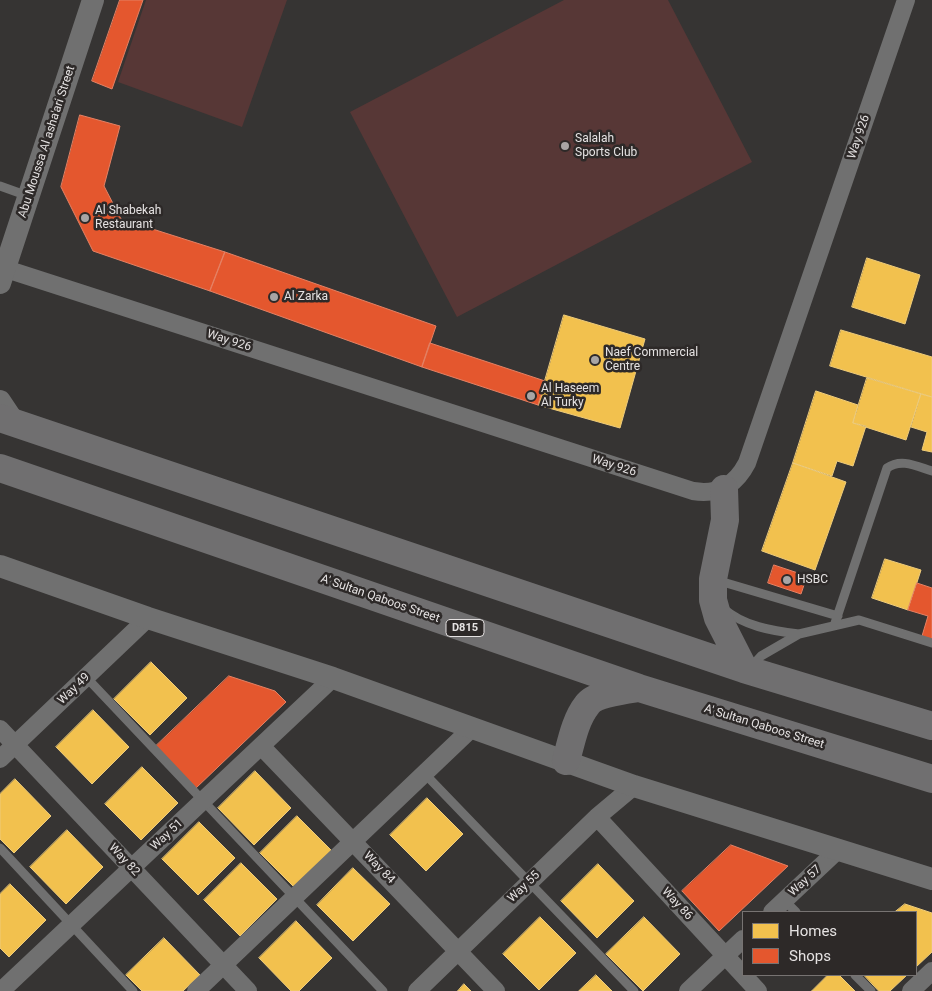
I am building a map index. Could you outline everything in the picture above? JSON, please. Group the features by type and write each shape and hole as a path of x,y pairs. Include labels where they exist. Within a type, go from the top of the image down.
{"highway":[{"path":"5,414 746,670 932,726"},
{"name":"A' Sultan Qaboos Street","path":"0,468 639,688 932,779"},
{"path":"724,489 723,533 713,589 718,618 746,670"},
{"path":"566,761 576,727 587,704 603,696 639,688"}],"street":[{"name":"Abu Moussa Al asha'ari Street","path":"3,276 93,0"},
{"name":"Way 926","path":"3,276 693,491 714,492 724,489 742,474 747,463 906,0"},
{"path":"0,566 148,618 333,678 634,786 932,879"},
{"name":"Way 49","path":"0,759 148,618"},
{"name":"Way 51","path":"7,985 333,678"},
{"name":"Way 82","path":"0,729 248,991"},
{"path":"196,991 471,729"},
{"name":"Way 84","path":"261,746 496,991"},
{"name":"Way 55","path":"417,991 529,882 634,786"},
{"name":"Way 86","path":"597,818 742,974"},
{"name":"Way 57","path":"784,908 838,850"},
{"path":"688,991 742,940"},
{"path":"911,991 932,971"},
{"name":"Way 86","path":"744,976 758,991"}],"lane":[{"path":"0,186 30,196"},
{"path":"836,621 887,468 895,462 902,462 932,471"},
{"path":"713,589 730,614 775,632 799,634"},
{"path":"713,589 836,621"},
{"path":"746,670 761,656 799,634 836,621 858,620 932,643"},
{"path":"86,677 383,991"},
{"path":"424,774 634,991"},
{"path":"0,848 133,991"},
{"path":"856,976 871,991"}],"shaded area":[{"path":"146,0 287,0 242,127 118,82"},
{"path":"564,0 668,0 752,162 457,317 350,112"}],"building: Homes":[{"path":"867,258 920,275 905,324 852,307"},
{"name":"Naef Commercial Centre","path":"564,315 645,339 620,428 538,405"},
{"path":"841,330 932,357 932,397 830,366"},
{"path":"867,378 921,394 906,440 853,423"},
{"path":"816,391 858,405 853,423 866,426 853,466 837,461 832,476 793,463"},
{"path":"921,394 932,397 932,452 922,450 927,432 911,427"},
{"path":"793,463 846,482 815,570 762,551"},
{"path":"885,559 921,570 908,610 872,598"},
{"path":"151,662 187,698 150,735 114,699"},
{"path":"93,710 129,747 92,784 56,747"},
{"path":"142,767 178,803 141,840 105,804"},
{"path":"255,771 291,808 254,845 218,808"},
{"path":"15,779 51,816 14,853 0,839 0,794"},
{"path":"427,798 463,834 426,871 390,835"},
{"path":"297,816 333,852 296,889 260,853"},
{"path":"199,822 235,858 198,895 162,859"},
{"path":"67,830 103,867 66,904 30,867"},
{"path":"241,863 277,899 240,936 204,900"},
{"path":"598,864 634,901 597,938 561,901"},
{"path":"353,868 390,904 353,941 317,905"},
{"path":"10,884 46,920 9,957 0,948 0,894"},
{"path":"905,904 932,913 932,952 917,966 917,911 896,911"},
{"path":"540,917 576,953 539,990 503,954"},
{"path":"644,917 680,954 643,991 606,954"},
{"path":"296,921 332,958 299,991 291,991 259,958"},
{"path":"164,938 200,975 183,991 142,991 126,975"},
{"path":"596,975 612,991 579,991"},
{"path":"827,976 840,976 855,991 812,991"},
{"path":"865,976 906,976 890,991 879,991"},
{"path":"464,984 471,991 458,991"}],"building: Shops":[{"path":"120,0 143,0 112,89 92,81"},
{"path":"80,115 120,126 104,186 121,219 225,252 210,291 93,251 61,187"},
{"path":"225,252 436,326 422,367 210,291"},
{"path":"430,343 545,381 538,405 422,367"},
{"name":"HSBC","path":"774,565 807,576 801,594 768,583"},
{"path":"917,583 932,588 932,640 922,636 928,616 908,610"},
{"path":"229,676 275,691 286,702 196,788 156,746"},
{"path":"731,845 788,866 719,931 682,891"}],"place":[{"name":"Salalah Sports Club","path":"565,146"},
{"name":"Al Shabekah Restaurant","path":"85,218"},
{"name":"Al Zarka","path":"274,297"},
{"name":"Naef Commercial Centre","path":"595,360"},
{"name":"Al Haseem Al Turky","path":"531,396"},
{"name":"HSBC","path":"787,580"}]}
